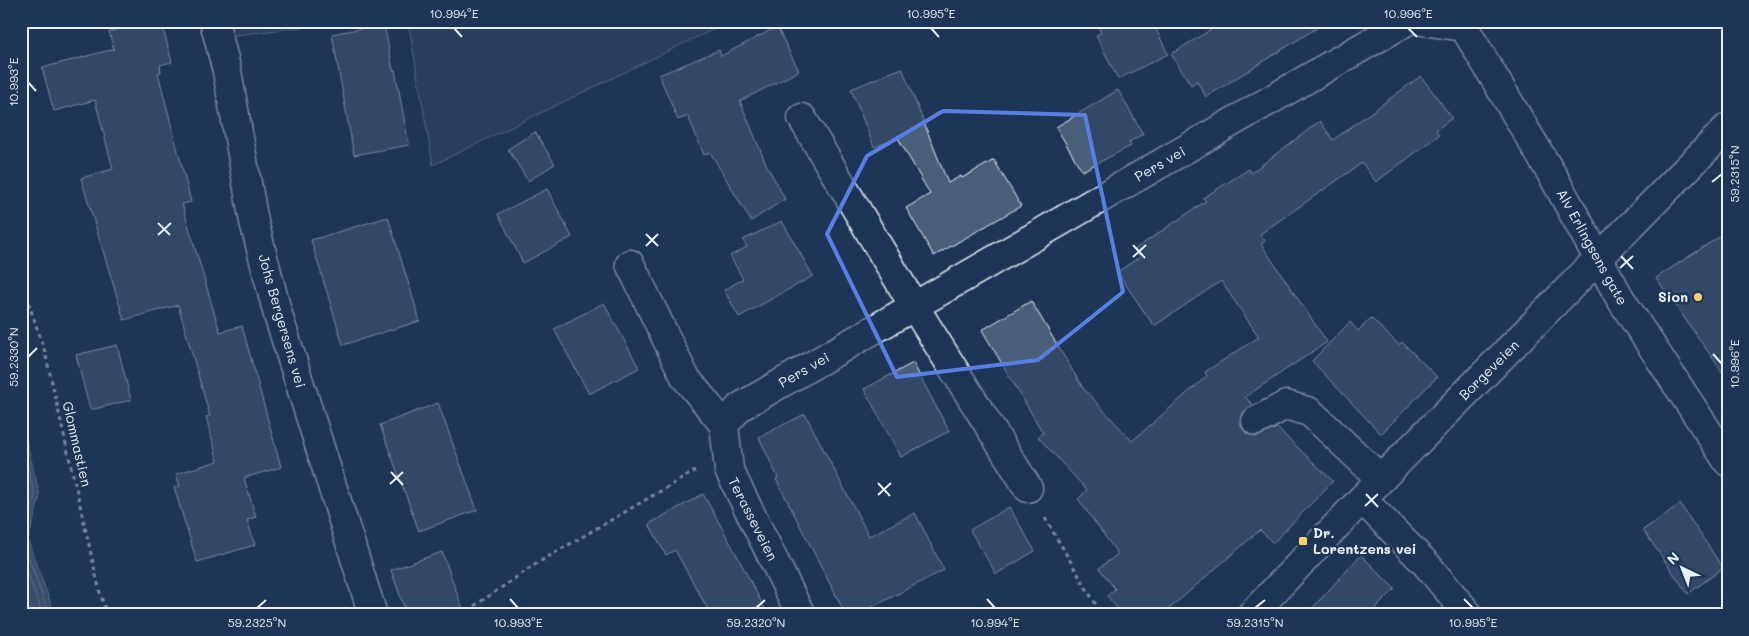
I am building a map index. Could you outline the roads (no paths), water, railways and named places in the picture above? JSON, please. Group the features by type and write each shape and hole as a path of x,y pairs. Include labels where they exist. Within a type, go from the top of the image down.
{"street":[{"name":"Johs Bergersens vei","path":"214,21 227,70 254,222 276,305 373,615"},
{"name":"Pers vei","path":"724,425 740,407 1407,21"},
{"path":"1422,21 1464,24"},
{"name":"Alv Erlingsens gate","path":"1464,24 1554,178 1620,298 1728,462"},
{"path":"802,118 914,306 1028,488"},
{"name":"Borgeveien","path":"1251,615 1381,479 1728,128"},
{"path":"630,264 685,377 724,425"},
{"path":"1256,422 1286,405 1310,412 1381,479"},
{"name":"Terasseveien","path":"724,425 729,470 801,615"},
{"path":"1362,499 1426,564 1469,615"}],"water":[{"path":"21,419 40,496 28,541 55,615 21,615"}],"place":[{"name":"Sion","path":"1698,297"},
{"name":"Dr. Lorentzens vei","path":"1303,541"}]}
